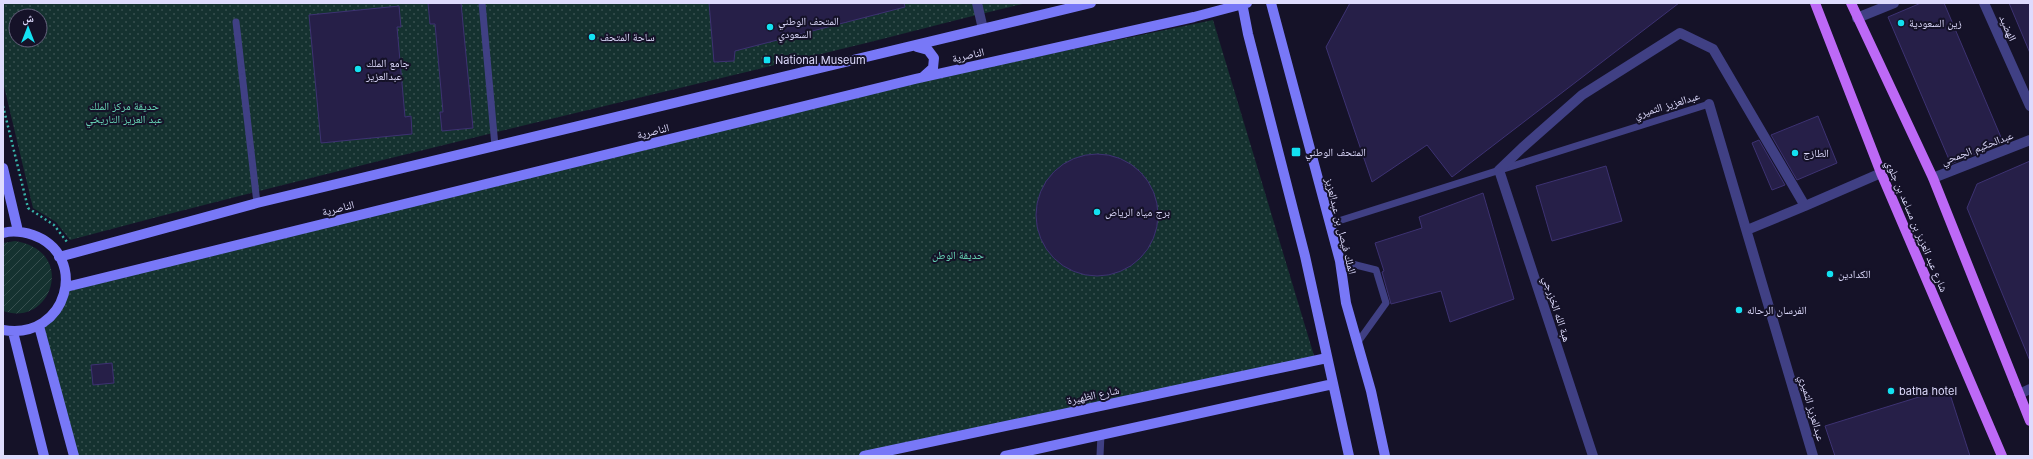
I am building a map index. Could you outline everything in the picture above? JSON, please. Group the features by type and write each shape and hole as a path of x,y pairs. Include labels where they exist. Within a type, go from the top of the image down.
{"main road":[{"name":"الناصرية","path":"59,257 257,203 1091,3"},
{"name":"الناصرية","path":"66,287 915,79 1194,17 1244,3"},
{"path":"1244,3 1248,34 1305,256 1349,456"},
{"name":"الملك فيصل بن عبدالعزيز","path":"1271,3 1340,261 1346,303 1358,342 1385,456"},
{"name":"شارع عبد العزيز بن مساعد بن جلوي","path":"1815,3 1882,174 2002,456"},
{"path":"1851,3 1933,178 2030,421"},
{"path":"908,48 924,47 934,58 933,68 930,72 915,79"},
{"path":"3,168 18,231"},
{"path":"3,233 18,231 42,239 54,249 65,271 66,287 62,301 54,314 39,326 27,330 8,331 44,456"},
{"path":"39,326 74,456"},
{"name":"شارع الظهيرة","path":"864,456 1327,358"},
{"path":"1008,455 1332,384"}],"street":[{"path":"978,3 983,29"},
{"path":"1857,18 1894,3"},
{"name":"الهضيد","path":"1984,3 2030,106"},
{"path":"1499,170 1582,95 1680,33 1713,49 1805,206"},
{"name":"عبدالعزيز الثميري","path":"1709,104 1813,456"},
{"name":"عبدالحكيم الجمحي","path":"1933,178 2030,140"},
{"name":"هبة الله الخزرجي","path":"1499,170 1593,456"},
{"path":"1747,230 1882,174"},
{"path":"2018,394 2030,389"}],"lane":[{"path":"482,3 495,146"},
{"path":"236,22 257,203"},
{"name":"عبدالعزيز الثميري","path":"1329,224 1709,104"},
{"path":"1340,261 1376,270 1386,303 1358,342"},
{"path":"1100,456 1101,434"}],"green space":[{"name":"حديقة مركز الملك عبد العزيز التاريخي","path":"3,3 1027,3 351,168 70,240 56,222 33,208 3,82"},
{"name":"حديقة الوطن","path":"1213,20 1315,359 875,456 73,456 39,329 66,290 915,82"},
{"path":"15,241 35,248 46,259 52,272 51,286 45,299 34,309 20,313 3,311 3,243"}],"building":[{"path":"428,3 461,3 473,128 442,131 440,112 443,112 435,24 430,24"},
{"name":"المتحف الوطني السعودي","path":"709,3 904,3 905,7 735,51 734,61 714,62"},
{"name":"المتحف الوطني","path":"1350,3 1679,3 1452,177 1427,145 1372,182 1326,47"},
{"path":"1921,3 1944,3 2003,142 1951,164 1888,17"},
{"path":"2009,3 2030,3 2030,53"},
{"name":"جامع الملك عبدالعزيز","path":"399,6 401,27 397,27 405,117 411,116 412,134 321,143 309,15"},
{"name":"الطازج","path":"1818,116 1837,163 1797,180 1771,135"},
{"path":"1759,140 1785,185 1772,190 1752,143"},
{"name":"برج مياه الرياض","path":"1097,154 1109,155 1120,159 1140,172 1153,192 1157,203 1157,227 1153,238 1140,258 1120,271 1109,275 1097,276 1085,275 1074,271 1054,258 1041,238 1037,227 1036,215 1037,203 1041,192 1054,172 1074,159 1085,155"},
{"path":"2030,161 2030,361 1967,208 1977,184"},
{"path":"1606,166 1622,221 1552,241 1536,186"},
{"path":"1483,193 1514,299 1450,322 1441,291 1391,304 1382,272 1384,271 1375,243 1422,228 1419,217"},
{"path":"112,363 114,383 93,385 91,365"},
{"path":"1948,388 1970,456 1835,456 1825,426"}],"place":[{"name":"زين السعودية","path":"1901,23"},
{"name":"المتحف الوطني السعودي","path":"770,27"},
{"name":"ساحة المتحف","path":"592,37"},
{"name":"National Museum","path":"767,60"},
{"name":"جامع الملك عبدالعزيز","path":"358,69"},
{"name":"المتحف الوطني","path":"1296,152"},
{"name":"الطازج","path":"1795,153"},
{"name":"برج مياه الرياض","path":"1097,212"},
{"name":"الكدادين","path":"1830,274"},
{"name":"الفرسان الرحاله","path":"1739,310"},
{"name":"batha hotel","path":"1891,391"}]}
